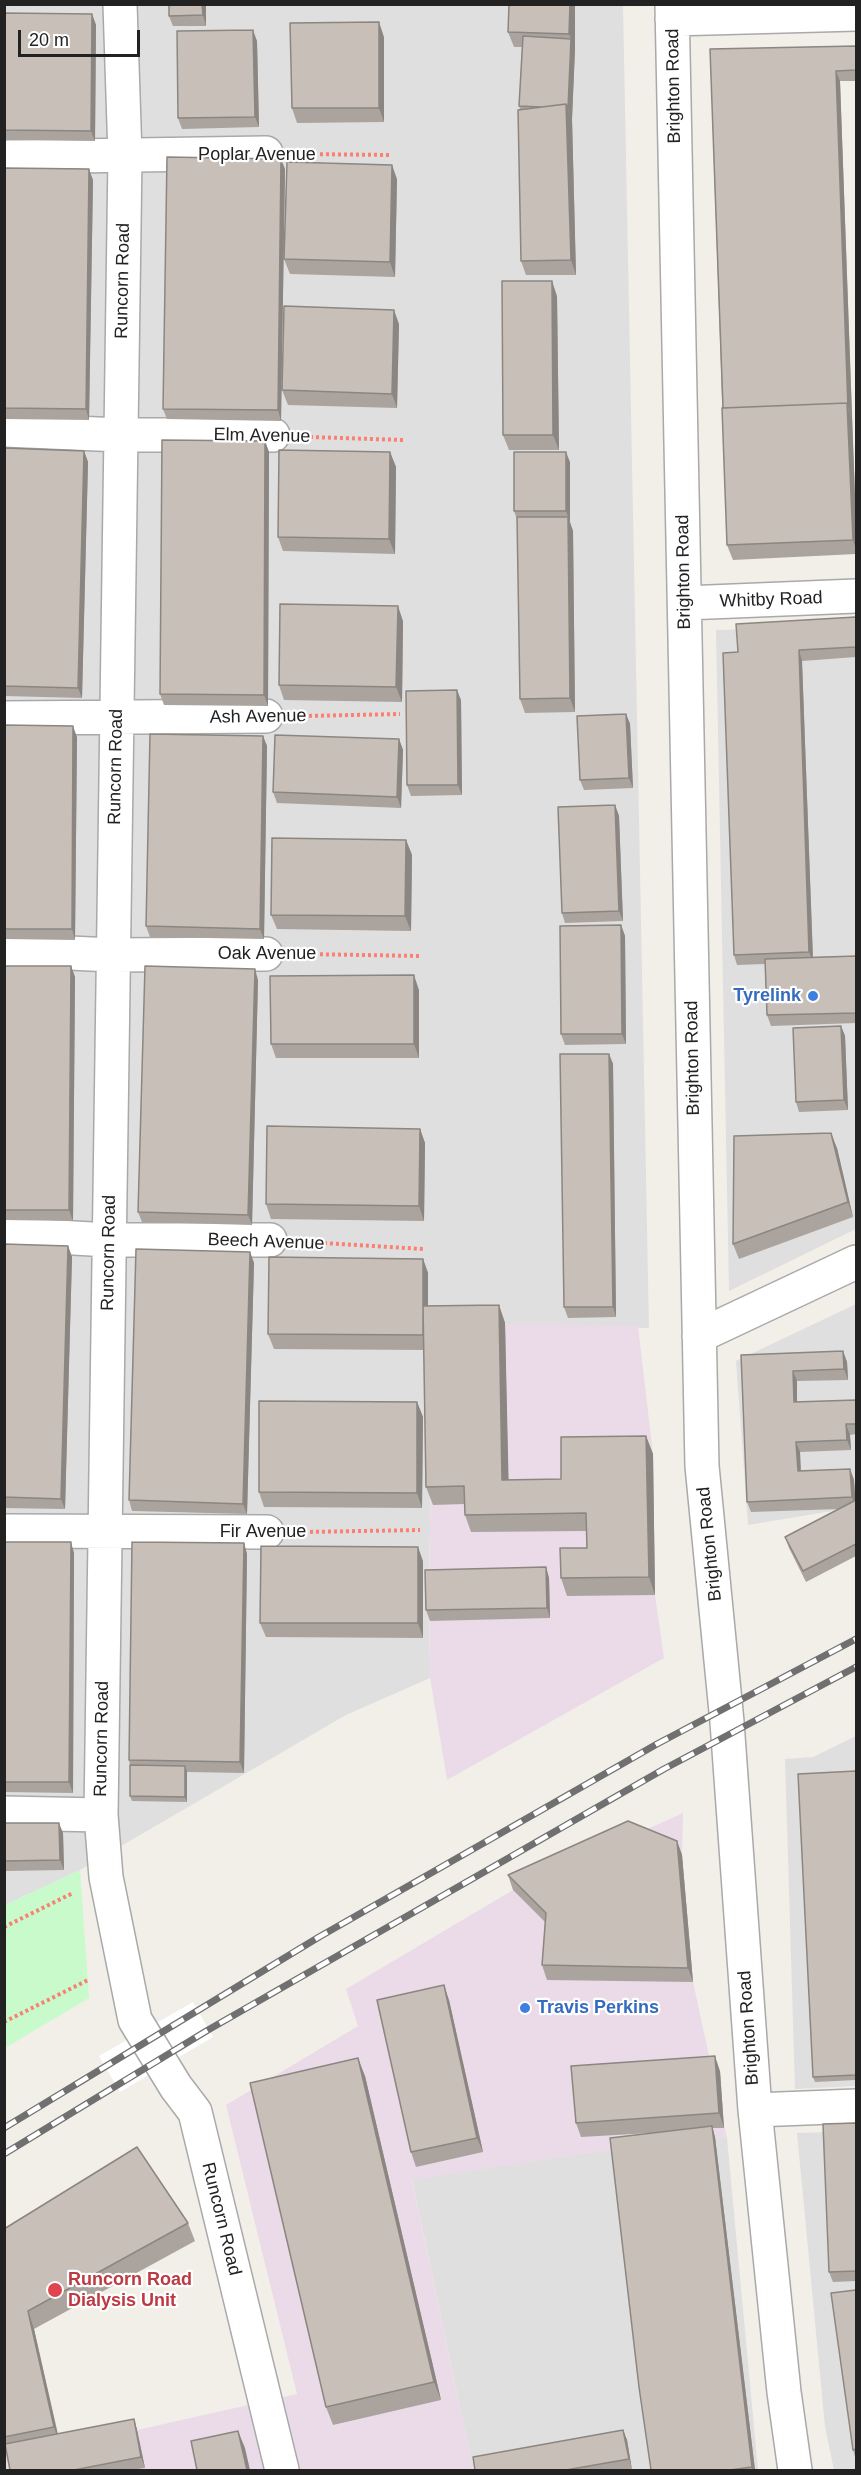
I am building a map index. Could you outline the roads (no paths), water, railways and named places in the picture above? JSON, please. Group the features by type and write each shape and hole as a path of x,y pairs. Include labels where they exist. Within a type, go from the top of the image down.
{"street":[{"name":"Runcorn Road","path":"120,4 125,156 101,1815 106,1877 135,2020 176,2087 195,2112 282,2470"},
{"path":"672,12 856,14"},
{"name":"Brighton Road","path":"672,12 702,1466 727,1722 754,2110 784,2392 795,2470"},
{"name":"Poplar Avenue","path":"8,157 266,153"},
{"name":"Elm Avenue","path":"5,430 121,435 273,435"},
{"name":"Whitby Road","path":"685,603 856,596"},
{"name":"Ash Avenue","path":"4,718 117,719 266,716"},
{"name":"Oak Avenue","path":"4,950 113,955 266,954"},
{"name":"Beech Avenue","path":"4,1234 109,1240 270,1240"},
{"path":"699,1336 856,1262"},
{"name":"Fir Avenue","path":"4,1530 267,1532"},
{"path":"4,1813 101,1815"},
{"name":"Brighton Road","path":"754,2110 856,2106"}],"railway":[{"path":"4,2128 319,1937 657,1744 856,1639"},
{"path":"4,2154 208,2030 664,1769 856,1667"}],"place":[{"name":"Tyrelink","path":"813,996"},
{"name":"Travis Perkins","path":"525,2008"},
{"name":"Runcorn Road Dialysis Unit","path":"55,2290"}]}
